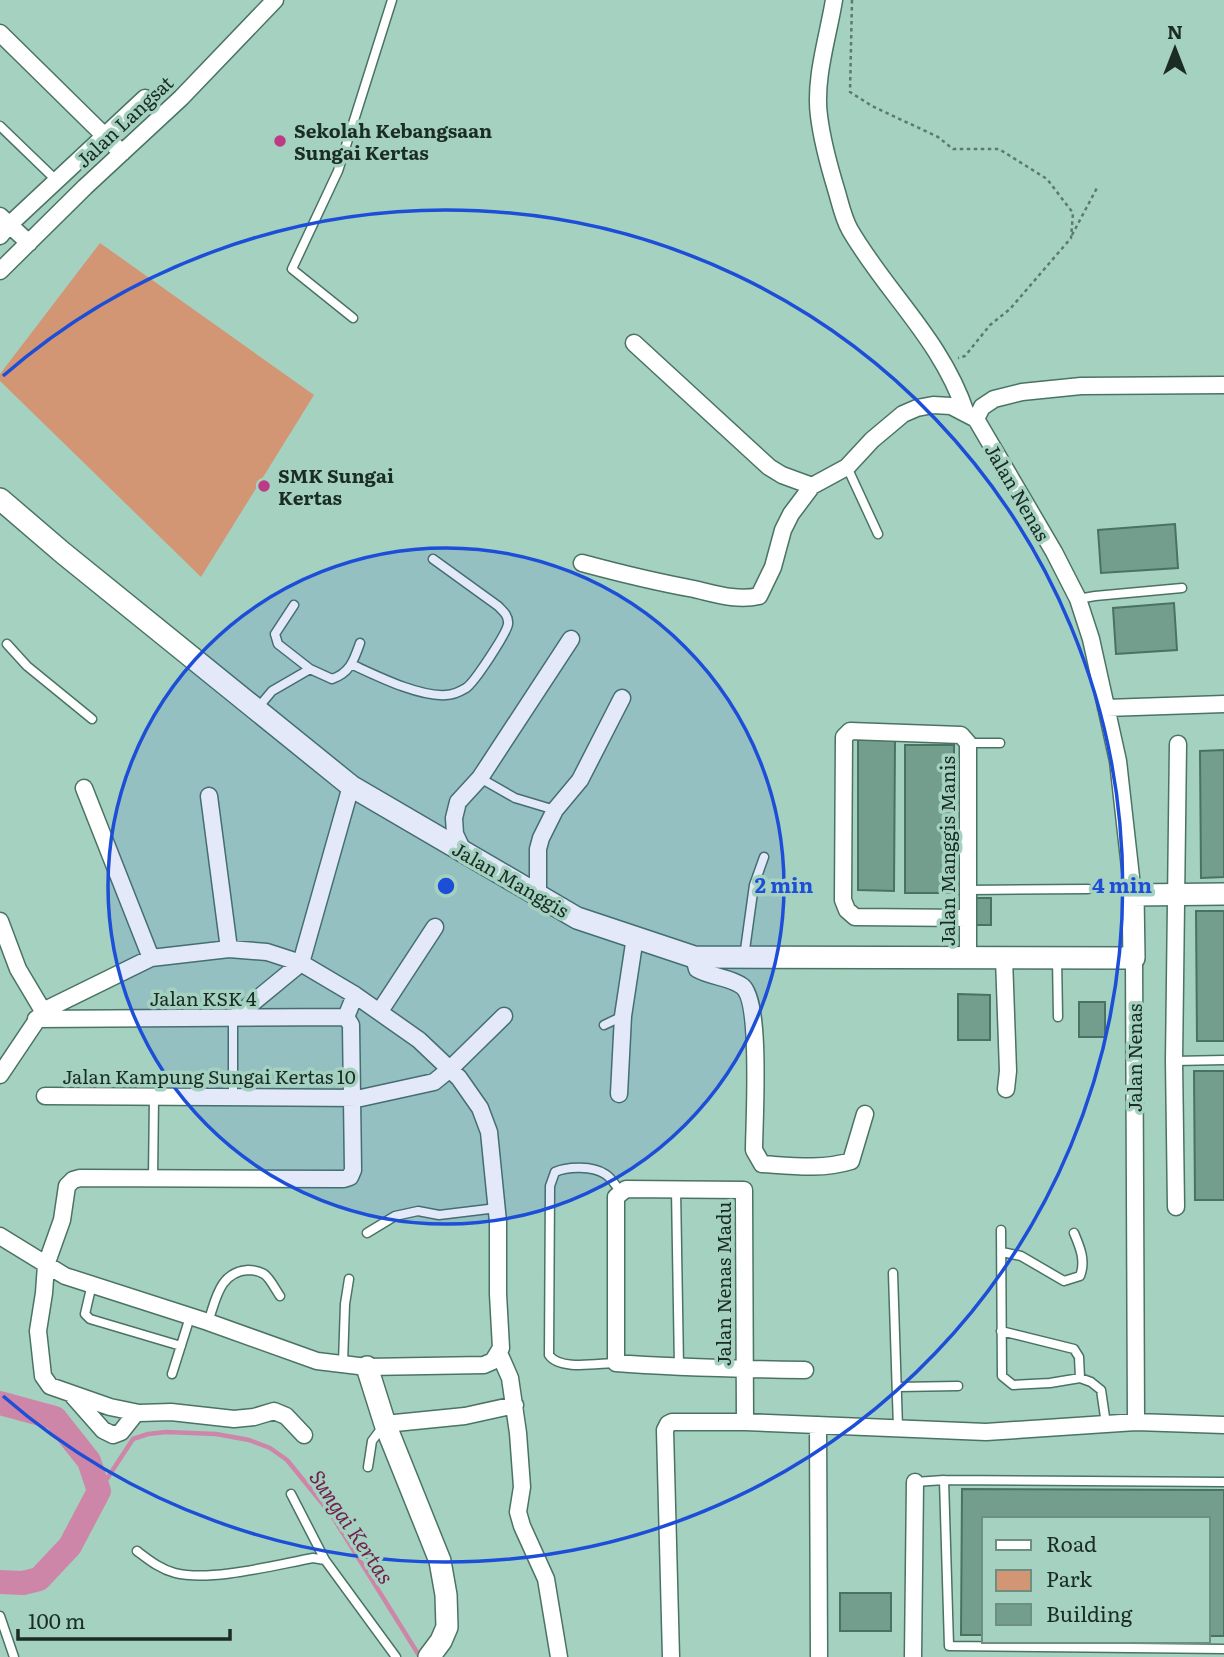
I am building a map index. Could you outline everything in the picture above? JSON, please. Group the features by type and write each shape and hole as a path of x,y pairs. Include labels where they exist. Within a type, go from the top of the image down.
{"street":[{"name":"Jalan Langsat","path":"0,271 181,98 275,0"},
{"name":"Jalan Nenas","path":"834,0 820,77 818,115 832,176 848,227 941,358 971,416 1054,552 1078,599 1091,639 1118,761 1133,895 1136,1422"},
{"path":"0,33 122,153"},
{"path":"29,243 3,226 145,98"},
{"path":"634,343 769,467 812,486"},
{"path":"582,563 640,579 727,596 748,599 759,596 773,567 790,514 812,486 847,467 903,414 933,405 951,406 971,416 994,399 1022,392 1081,386 1224,385"},
{"name":"Jalan Manggis","path":"0,499 351,786 578,918 694,957 1134,958"},
{"path":"463,851 455,834 454,818 458,802 481,778 571,639"},
{"path":"538,895 538,849 555,810 580,780 622,698"},
{"path":"1106,708 1224,704"},
{"path":"968,743 961,735 846,733 842,874 843,900 847,911 855,917 968,918"},
{"name":"Jalan Manggis Manis","path":"968,743 968,959"},
{"path":"1176,1207 1174,1061 1178,744"},
{"path":"233,1019 301,963 351,786"},
{"path":"85,788 151,958"},
{"path":"209,796 229,949"},
{"path":"1133,895 1224,894"},
{"path":"0,921 39,1015"},
{"path":"380,1011 435,927"},
{"path":"619,1094 623,1016 635,937"},
{"path":"0,1075 39,1015 151,958 229,949 267,952 301,963 380,1011 419,1040 450,1069 480,1108 489,1132 497,1208 501,1348 493,1361 484,1365 367,1367 317,1361 208,1322 65,1276 0,1236"},
{"path":"694,957 697,969 709,976 743,987 750,997 755,1021 754,1150 762,1164 814,1168 836,1166 851,1161 865,1115"},
{"path":"1004,958 1006,1089"},
{"path":"304,1435 286,1416 274,1411 234,1419 171,1412 136,1413 50,1387 43,1376 38,1331 46,1265 62,1220 67,1186 73,1180 350,1177 354,1170 351,1026 346,1017 355,995"},
{"name":"Jalan KSK 4","path":"39,1015 233,1019 346,1017"},
{"name":"Jalan Kampung Sungai Kertas 10","path":"46,1096 361,1098 433,1082 504,1016"},
{"name":"Jalan Nenas Madu","path":"620,1191 744,1190 745,1422"},
{"path":"620,1191 615,1197 617,1363 805,1370"},
{"path":"499,1353 510,1378 515,1405 522,1486 518,1512 547,1579 559,1657"},
{"path":"367,1367 385,1424 440,1561 446,1595 447,1628 442,1641 431,1654"},
{"path":"71,1394 103,1430 113,1435 121,1432 136,1413"},
{"path":"385,1424 464,1416 515,1405"},
{"path":"671,1657 665,1430 672,1422 745,1422 986,1432 1136,1422 1224,1425"},
{"path":"818,1425 819,1657"},
{"path":"913,1657 915,1482"}],"lane":[{"path":"353,318 292,269 338,171 392,0"},
{"path":"0,126 56,180"},
{"path":"847,467 878,534"},
{"path":"353,665 396,684 438,695 449,695 468,687 486,663 508,625 506,614 433,559"},
{"path":"1078,599 1182,588"},
{"path":"295,605 275,634 278,644 310,669 332,679 342,675 353,665 360,643"},
{"path":"6,644 27,666 92,719"},
{"path":"257,709 272,691 310,669"},
{"path":"968,743 1000,743"},
{"path":"481,778 515,798 555,810"},
{"path":"744,957 754,886 764,856"},
{"path":"968,890 1088,889"},
{"path":"1057,958 1058,1017"},
{"path":"604,1024 623,1016"},
{"path":"233,1019 233,1098"},
{"path":"1174,1061 1224,1060"},
{"path":"153,1178 154,1097"},
{"path":"617,1363 563,1364 552,1360 549,1355 550,1186 555,1171 562,1168 594,1169 611,1178 620,1191"},
{"path":"676,1189 679,1367"},
{"path":"367,1233 396,1216 418,1212 439,1215 497,1208"},
{"path":"1001,1230 1002,1376 1013,1385 1080,1378 1091,1382 1101,1390 1106,1424"},
{"path":"1002,1252 1021,1256 1064,1281 1080,1276 1083,1268 1081,1248 1074,1233"},
{"path":"208,1322 220,1286 240,1271 253,1270 265,1274 280,1296"},
{"path":"893,1273 898,1428"},
{"path":"343,1363 345,1304 349,1279"},
{"path":"92,1284 85,1308 85,1314 90,1319 181,1346"},
{"path":"172,1374 190,1317"},
{"path":"1001,1331 1074,1349 1079,1357 1080,1378"},
{"path":"897,1387 957,1386"},
{"path":"368,1467 372,1441 385,1424"},
{"path":"944,1480 949,1646 1224,1649"},
{"path":"915,1482 1224,1482"},
{"path":"291,1494 325,1560 396,1657"},
{"path":"137,1550 155,1565 176,1573 205,1576 313,1559 325,1560"},
{"path":"0,1616 14,1657"}],"path":[{"path":"852,0 850,92 872,106 938,137 953,149 999,149 1047,179 1073,213 1071,238"},
{"path":"941,358 965,356 990,325 1010,309 1071,238 1098,186"}],"green space":[{"path":"100,243 314,395 201,577 0,381 0,374"}],"building":[{"path":"1175,524 1178,568 1101,573 1098,530"},
{"path":"1174,603 1177,650 1116,654 1113,608"},
{"path":"858,740 895,740 894,891 858,890"},
{"path":"905,745 954,745 954,893 905,893"},
{"path":"1224,750 1224,877 1201,878 1200,751"},
{"path":"973,898 991,898 991,925 973,925"},
{"path":"1196,911 1224,911 1224,1041 1197,1041"},
{"path":"958,994 990,995 990,1040 958,1040"},
{"path":"1079,1002 1105,1002 1105,1037 1079,1037"},
{"path":"1194,1071 1224,1071 1224,1200 1195,1200"},
{"path":"962,1489 1224,1490 1224,1636 1210,1636 1210,1517 982,1517 982,1635 961,1635"},
{"path":"840,1593 891,1593 891,1631 840,1631"}],"waterway":[{"name":"Sungai Kertas","path":"0,1403 55,1418 89,1461 99,1491 70,1546 39,1579 23,1583 0,1582"},
{"name":"Sungai Kertas","path":"99,1491 133,1439 148,1434 216,1434 249,1440 270,1448 287,1460 331,1514 420,1657"}],"place":[{"name":"Sekolah Kebangsaan Sungai Kertas","path":"280,141"},
{"name":"SMK Sungai Kertas","path":"264,486"}]}
